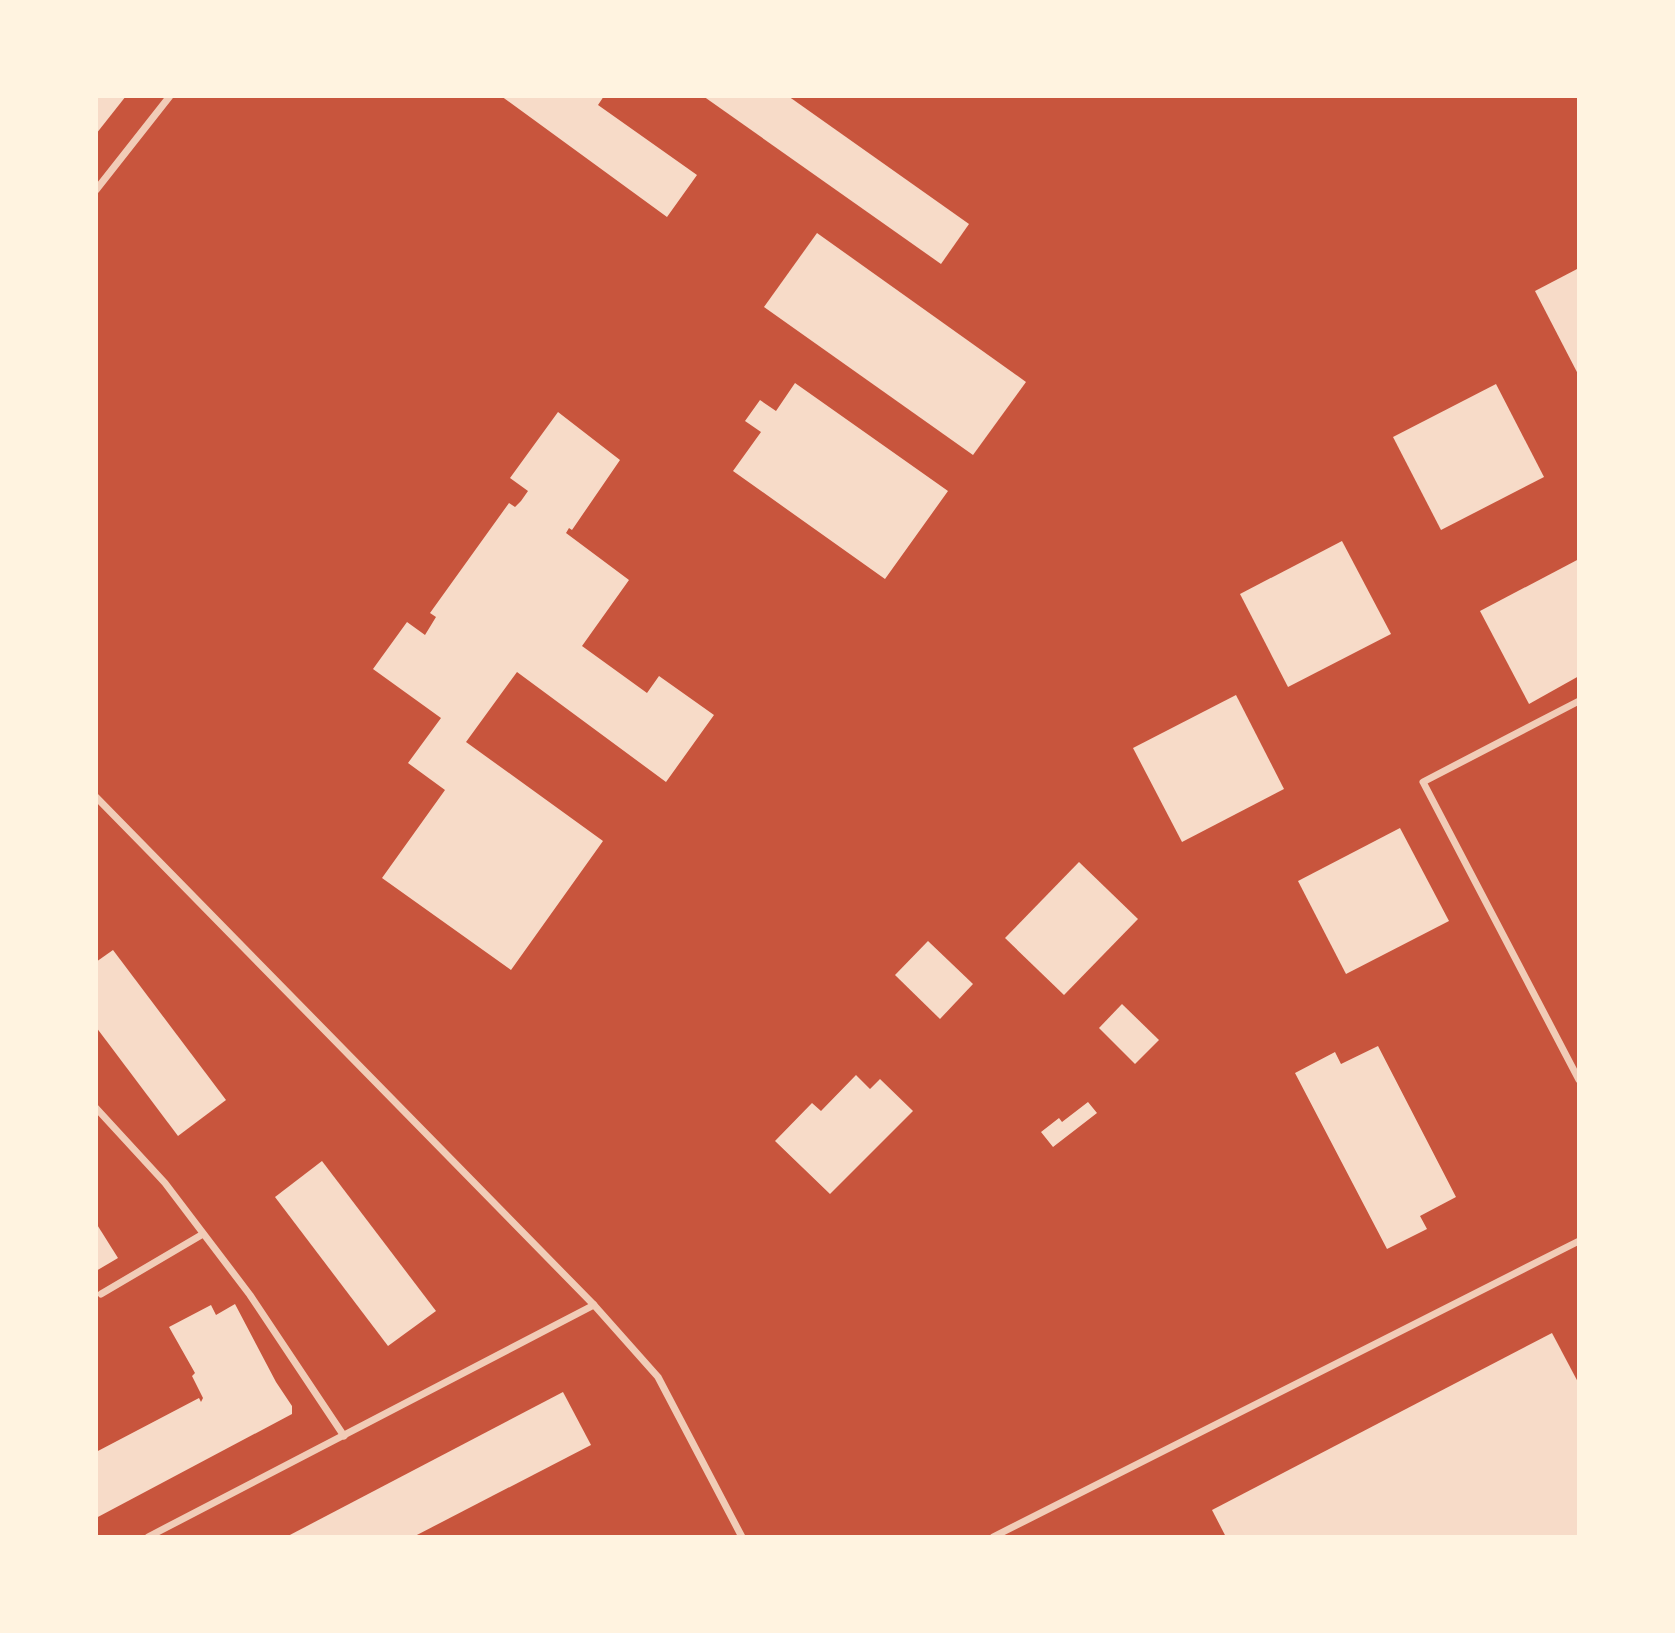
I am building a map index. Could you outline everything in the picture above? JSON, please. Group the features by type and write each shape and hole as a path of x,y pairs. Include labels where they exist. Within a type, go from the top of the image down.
{"street":[{"path":"96,190 170,96"},
{"path":"1579,701 1423,782 1579,1080"},
{"path":"96,797 594,1304 658,1377 742,1537"},
{"path":"96,1108 165,1183 250,1295 344,1436"},
{"path":"101,1294 203,1234"},
{"path":"993,1537 1579,1241"},
{"path":"148,1537 594,1304"}],"building":[{"path":"96,96 126,96 96,134"},
{"path":"501,96 604,96 598,105 697,175 667,217"},
{"path":"703,96 788,96 969,224 941,264"},
{"path":"817,233 1026,382 973,455 764,307"},
{"path":"1579,268 1579,376 1535,291"},
{"path":"795,383 948,491 885,579 733,471 761,432 745,421 760,400 776,411"},
{"path":"1496,384 1544,477 1441,530 1393,437"},
{"path":"558,412 620,460 572,530 569,528 566,533 629,580 582,646 647,693 659,676 714,715 666,782 517,672 466,742 603,841 511,970 382,878 445,790 408,763 441,718 373,669 407,622 425,635 436,617 430,613 509,503 515,507 528,491 510,478"},
{"path":"1342,541 1391,634 1288,687 1240,594"},
{"path":"1579,559 1579,676 1529,704 1480,611"},
{"path":"1236,695 1284,789 1182,842 1133,748"},
{"path":"1400,828 1449,921 1346,974 1298,881"},
{"path":"1079,862 1138,919 1064,995 1005,938"},
{"path":"928,941 973,984 940,1019 895,975"},
{"path":"113,950 226,1100 178,1136 96,1027 96,962"},
{"path":"1122,1004 1159,1040 1135,1064 1099,1028"},
{"path":"1378,1046 1456,1197 1420,1216 1427,1229 1387,1249 1295,1073 1335,1052 1341,1064"},
{"path":"856,1075 870,1089 880,1079 913,1111 830,1194 775,1141 812,1103 821,1111"},
{"path":"1088,1102 1097,1113 1053,1147 1041,1132 1059,1118 1062,1122"},
{"path":"322,1161 436,1311 388,1346 275,1197"},
{"path":"96,1223 118,1258 96,1271"},
{"path":"235,1304 276,1382 292,1406 292,1414 96,1518 96,1452 199,1398 201,1402 203,1398 192,1376 195,1373 169,1327 211,1305 216,1315"},
{"path":"1552,1333 1579,1384 1579,1537 1226,1537 1212,1510"},
{"path":"563,1392 591,1445 413,1537 286,1537"}]}
